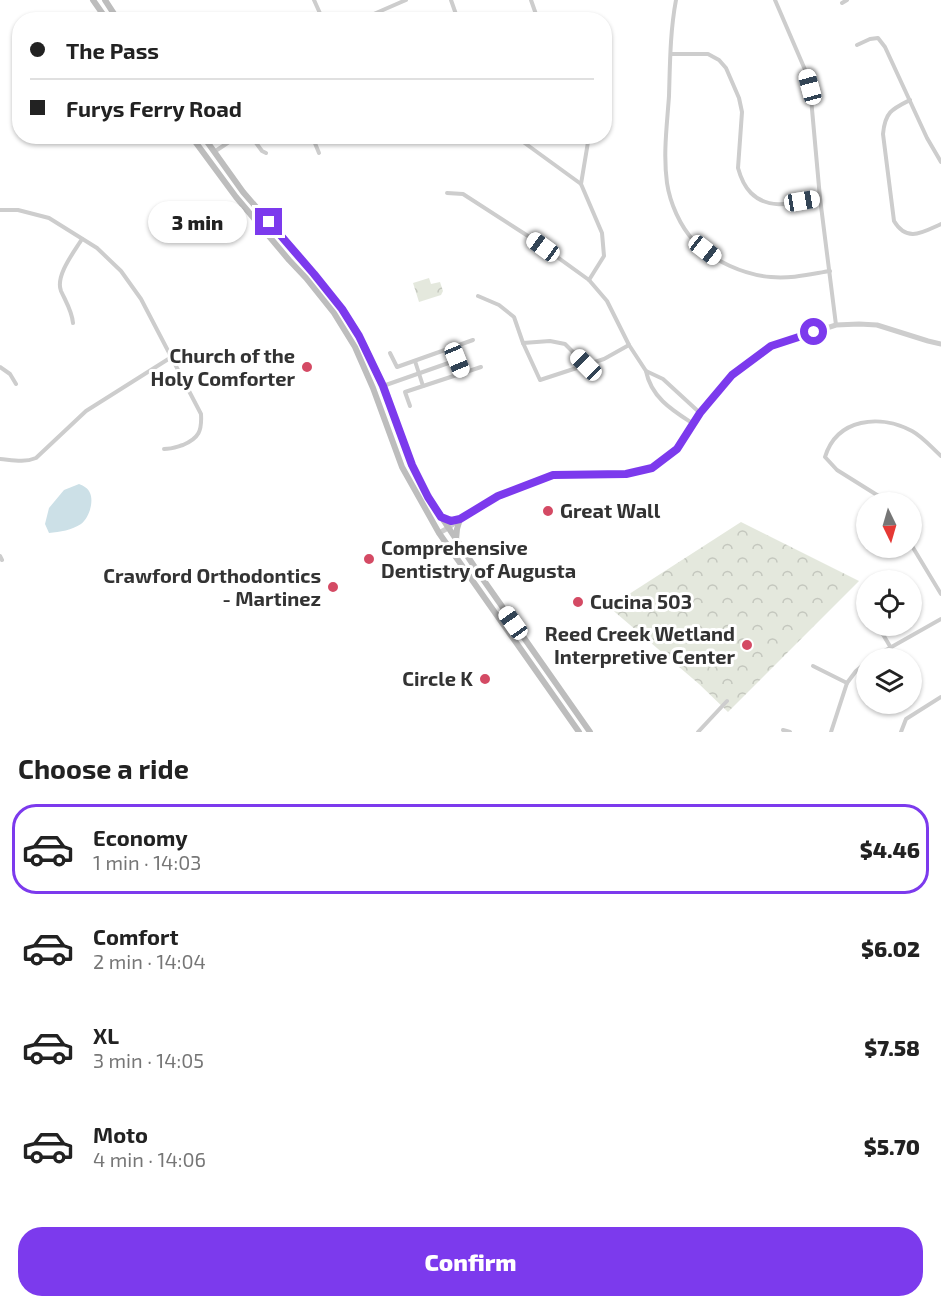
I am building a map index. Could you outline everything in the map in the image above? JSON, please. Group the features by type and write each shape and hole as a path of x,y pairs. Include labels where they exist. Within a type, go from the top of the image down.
{"main road":[{"path":"197,144 236,197 334,312 373,387 402,467 439,533 579,732"},
{"path":"208,144 243,192 342,309 359,336 383,386 412,465 428,497 535,655 591,732"},
{"path":"441,517 452,521 460,519"},
{"path":"456,540 460,519"},
{"path":"528,660 535,655"}],"street":[{"path":"378,12 406,0"},
{"path":"676,0 672,23 665,159 668,185 678,217 694,241 716,259 734,268 772,278 830,271"},
{"path":"775,0 806,72 810,87 820,198 836,325"},
{"path":"857,45 878,38 885,47 927,138 941,162"},
{"path":"671,54 708,54 719,60 726,68 739,98 742,112 738,168 740,177 744,186 756,198 768,204 820,198"},
{"path":"910,100 889,112 884,123 883,134 894,221 898,227 910,234 921,234 941,224"},
{"path":"214,152 226,144"},
{"path":"256,144 266,153"},
{"path":"315,144 319,153"},
{"path":"525,144 581,184 602,233 604,246 604,256 589,280"},
{"path":"581,184 588,144"},
{"path":"447,193 463,194 528,236 589,280 607,301 629,345 646,371 650,385 657,396 672,410 693,423"},
{"path":"0,210 18,210 49,219 82,238 97,248 121,271 141,299 201,414 202,426 194,440 172,449 164,449"},
{"path":"73,323 72,315 60,288 61,276 82,238"},
{"path":"478,296 499,305 514,318 540,380 603,359 629,345"},
{"path":"439,533 498,496 553,475 626,474 652,468 677,449 700,413 732,375 771,346 836,325 877,325 941,344"},
{"path":"390,353 397,367 473,340"},
{"path":"523,343 550,341 565,344 586,365"},
{"path":"454,347 462,373"},
{"path":"0,459 30,461 36,458 86,411 170,358"},
{"path":"383,386 457,360"},
{"path":"415,361 423,386"},
{"path":"0,367 10,374 16,384"},
{"path":"410,406 405,392 481,367"},
{"path":"646,371 663,379 700,413"},
{"path":"872,492 837,470 825,457 828,447 844,430 861,423 878,421 896,424 915,432 941,456"},
{"path":"919,558 941,594"},
{"path":"884,636 891,648 941,619"},
{"path":"813,666 847,682"},
{"path":"831,732 847,682 856,671"},
{"path":"902,732 906,719 941,697"},
{"path":"698,732 727,701"},
{"path":"783,730 790,732"}],"green space":[{"path":"429,278 431,284 440,282 443,291 441,295 419,302 413,283"},
{"path":"741,522 856,580 856,584 728,712 699,684 609,607"}],"shaded area":[{"path":"79,484 87,488 91,497 91,505 86,518 74,528 49,533 45,524 49,508 64,490"}],"place":[{"name":"Church of the Holy Comforter","path":"307,367"},
{"name":"Great Wall","path":"548,511"},
{"name":"Comprehensive Dentistry of Augusta","path":"369,559"},
{"name":"Crawford Orthodontics - Martinez","path":"333,587"},
{"name":"Cucina 503","path":"578,602"},
{"name":"Reed Creek Wetland Interpretive Center","path":"747,645"},
{"name":"Circle K","path":"485,679"}],"route":[{"path":"269,222 342,309 359,336 383,386 412,465 441,517 451,521 460,519 498,496 553,475 626,474 652,468 677,449 700,413 732,375 771,346 814,332"}]}
